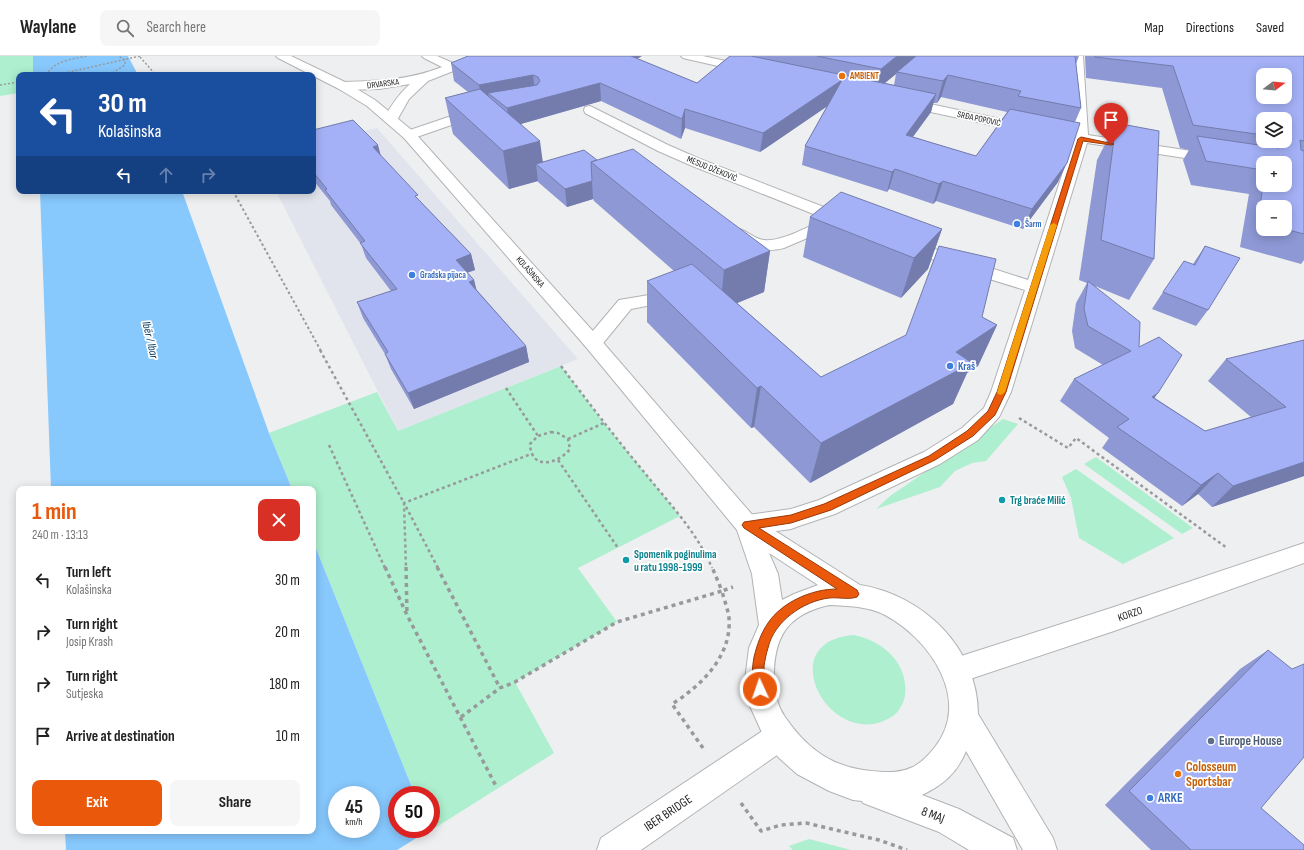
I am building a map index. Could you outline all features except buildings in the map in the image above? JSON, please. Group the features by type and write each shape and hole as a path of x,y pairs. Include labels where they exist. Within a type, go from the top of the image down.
{"street":[{"name":"KOLAŠINSKA","path":"282,56 315,72"},
{"path":"428,56 452,67"},
{"name":"DRVARSKA","path":"343,86 379,85 424,78 482,56"},
{"path":"687,56 725,60 758,71"},
{"path":"747,525 791,519 827,507 932,458 970,434 992,412 1001,392 1081,139 1077,56"},
{"name":"KOLAŠINSKA","path":"316,73 371,102 409,135 593,343 747,525 853,594"},
{"name":"DRVARSKA","path":"391,119 399,102 409,90 424,78"},
{"name":"SRĐA POPOVIĆ","path":"893,100 1038,131"},
{"path":"409,135 493,106"},
{"name":"MESUD DŽEKOVIĆ","path":"590,110 688,160 861,227"},
{"path":"1053,134 1256,165"},
{"path":"718,224 759,245 767,246 778,245 839,219"},
{"path":"891,238 966,266 1034,287"},
{"path":"593,343 625,304 661,298"},
{"name":"KOLAŠINSKA","path":"747,525 765,574 772,626"},
{"name":"KORZO","path":"955,671 1114,619 1304,553"},
{"path":"829,594 853,594 878,600 902,610 924,627 942,647 955,671 962,694 963,717 954,749 932,773 899,788 861,787 838,781 815,769 796,754 780,736 767,713 760,689 758,666 762,645 772,626 788,610 807,600 829,594"},
{"path":"963,717 1041,850"},
{"name":"IBER BRIDGE","path":"614,850 780,736"},
{"name":"8 MAJ","path":"861,787 948,820 1001,850"}],"path":[{"path":"48,72 51,68 58,64 87,56"},
{"path":"118,56 125,60"},
{"path":"70,72 140,56 153,72"},
{"path":"114,72 125,64 125,60"},
{"path":"0,85 16,82"},
{"path":"235,194 404,503 500,688"},
{"path":"461,717 500,688 515,682 617,622 722,591 705,551 680,516 604,423 561,366"},
{"path":"506,388 538,436"},
{"path":"996,404 1068,448 1076,438 1256,570"},
{"path":"568,439 604,423"},
{"path":"551,432 558,433 568,439 570,448 564,458 551,463 539,461 531,454 530,444 538,436 551,432"},
{"path":"329,445 407,615 497,788"},
{"path":"404,503 531,454"},
{"path":"558,460 618,548"},
{"path":"404,503 407,615"}],"shaded area":[{"name":"Gradska pijaca","path":"377,128 578,359 398,431 278,194 316,194 316,142"}],"green space":[{"path":"0,56 33,56 33,72 16,72 16,93 0,96"},
{"path":"561,366 604,423 680,516 578,568 617,622 515,682 554,753 440,825 440,786 411,786 316,548 316,486 291,486 269,433 377,392 398,431"},
{"path":"1003,419 1018,424 986,461 972,463 955,471 940,487 876,509 890,496"},
{"path":"1096,457 1193,528 1182,534 1084,464"},
{"path":"1076,469 1174,538 1123,564 1079,538 1071,498 1062,477"},
{"path":"854,635 875,642 892,655 903,673 905,684 905,696 898,712 893,716 870,724 849,721 831,710 819,693 813,674 816,656 829,642"},
{"path":"809,839 851,850 793,850 789,846"}],"water":[{"path":"33,56 128,56 136,72 33,72"},
{"name":"Ibër / Ibar","path":"40,194 183,194 269,433 291,486 51,486"},
{"path":"316,548 411,786 388,786 388,838 432,838 437,850 66,850 65,834 316,834"}],"pier":[{"path":"416,838 434,838 439,850 397,850"}],"slow traffic":[{"path":"1001,392 1054,225"}],"place":[{"name":"AMBIENT","path":"842,76"},
{"name":"Šarm","path":"1017,224"},
{"name":"Gradska pijaca","path":"412,275"},
{"name":"Kraš","path":"950,366"},
{"name":"Trg braće Milić","path":"1002,500"},
{"name":"Spomenik poginulima u ratu 1998-1999","path":"626,560"},
{"name":"Europe House","path":"1211,741"},
{"name":"Colosseum Sportsbar","path":"1178,774"},
{"name":"ARKE","path":"1150,798"}],"route":[{"path":"760,689 758,666 762,645 772,626 788,610 807,600 829,594 853,594 747,525 791,519 827,507 932,458 970,434 992,412 1001,392 1081,139 1111,144"}]}
